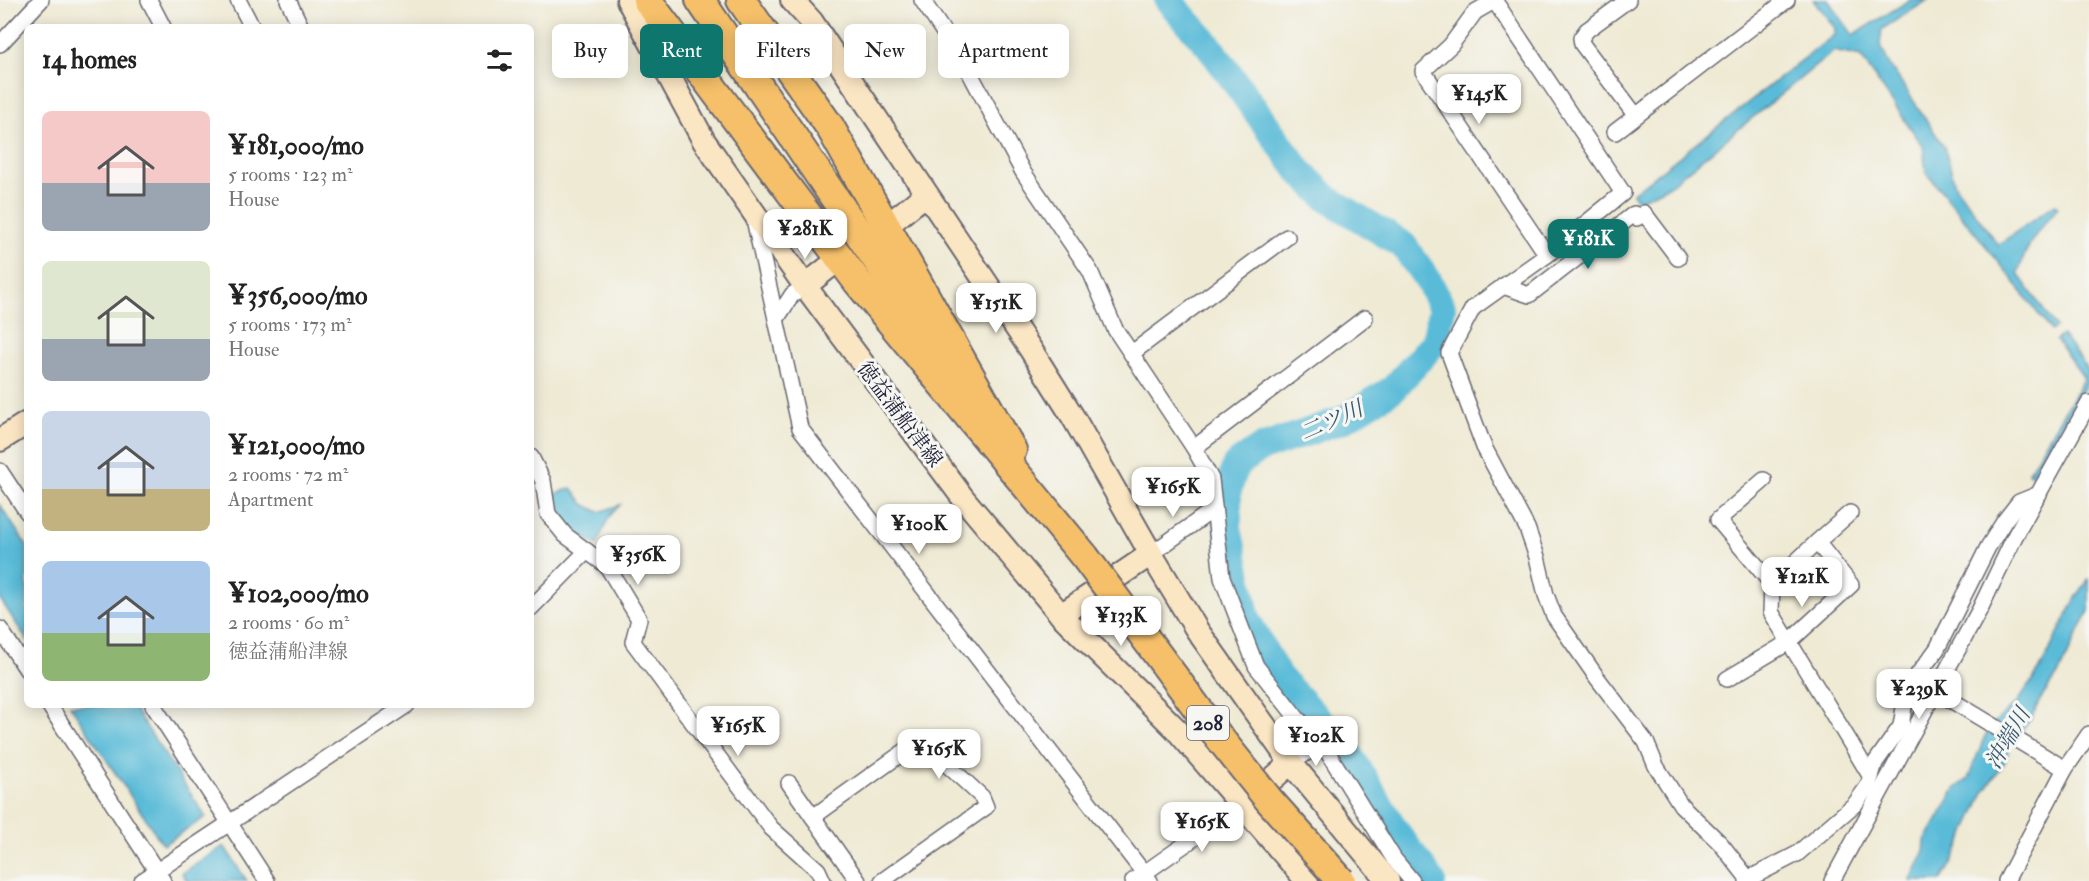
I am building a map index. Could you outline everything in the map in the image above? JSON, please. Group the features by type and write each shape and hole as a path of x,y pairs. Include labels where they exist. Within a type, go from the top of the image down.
{"highway":[{"path":"647,0 857,282 1050,516"},
{"name":"208","path":"700,0 1081,560 1214,746 1262,806 1329,881"},
{"path":"741,0 830,128 1050,516"},
{"name":"208","path":"1081,560 1269,800 1341,881"}],"main road":[{"name":"徳益蒲船津線","path":"628,0 704,141 805,286 963,498 1061,615 1176,729 1307,881"},
{"path":"792,0 812,22 1031,350 1073,417 1197,630 1291,764 1388,881"},
{"path":"894,220 926,194"},
{"path":"805,286 829,267"},
{"path":"0,440 24,425"},
{"path":"1061,615 1151,554"},
{"path":"1241,805 1291,764"}],"street":[{"path":"0,44 41,0"},
{"path":"238,0 250,24"},
{"path":"288,0 300,24"},
{"path":"922,0 965,64 1023,172 1090,271 1115,328 1194,448 1211,479 1222,578 1256,666 1297,718 1322,744 1394,859 1412,881"},
{"path":"1547,255 1423,71 1452,45 1475,12 1494,0 1623,193 1547,255 1473,308 1449,352 1484,447 1527,528 1554,616 1598,680 1646,742 1656,766 1681,805 1720,844 1748,880 1797,854 1855,804 1868,786 1875,763 1901,726 1907,689 1937,649 2004,520 2019,502 2039,494"},
{"path":"1628,0 1587,30 1581,38 1582,44 1636,116"},
{"path":"1614,132 1786,0"},
{"path":"154,2 162,24"},
{"path":"752,210 800,428 1142,878 1241,805"},
{"path":"1503,286 1529,295 1634,214 1638,218 1644,213 1678,258"},
{"path":"1132,353 1287,237"},
{"path":"777,318 792,295 805,286"},
{"path":"1194,448 1365,318"},
{"path":"1832,881 1941,694 2039,494 2089,403"},
{"path":"534,463 543,481 548,514 565,535 606,566 639,619 633,642 771,828 818,870 823,881"},
{"path":"0,471 24,507"},
{"path":"1764,480 1718,520 1772,584 1771,612 1870,777"},
{"path":"1151,554 1214,509"},
{"path":"1772,584 1850,513"},
{"path":"1727,679 1789,642 1851,585 1817,542"},
{"path":"534,605 586,551"},
{"path":"0,628 24,665"},
{"path":"1941,694 2059,766"},
{"path":"52,708 160,876"},
{"path":"155,708 228,825 267,881"},
{"path":"142,881 160,876 171,862 403,708"},
{"path":"2006,881 2059,766 2089,734"},
{"path":"1291,764 1322,744"},
{"path":"813,817 912,746 928,747 982,797 986,807 882,881"},
{"path":"789,783 858,881"}],"water":[{"path":"1813,0 1828,0 1853,35 1910,0 1928,0 1882,29 1880,44 1889,64 1945,148 1955,185 1998,245 2055,204 2058,208 2034,238 2018,274 2056,327 2051,331 1926,172 1923,146 1861,57 1834,51 1669,186 1638,201 1633,193 1834,35 1835,28"},
{"path":"2062,335 2089,371 2089,380 2032,475 2028,473 2084,378 2056,340"},
{"path":"572,488 584,504 599,512 620,505 609,517 597,545 581,535 565,519 555,494"},
{"path":"0,505 24,541 24,635 0,599"},
{"name":"沖端川","path":"2089,579 2089,611 2059,673 2040,700 2031,719 2010,745 2006,760 1984,792 1953,861 1941,881 1910,881 1924,853 1925,841 1955,789 1968,779 1984,738 1994,723 2017,702 2039,671 2077,596"},
{"path":"72,708 134,708 206,817 163,845"},
{"path":"224,846 247,881 187,881 182,873"}],"waterway":[{"name":"二ツ川","path":"1168,0 1209,46 1300,172 1328,199 1403,245 1428,280 1442,308 1435,342 1393,389 1342,420 1259,449 1236,465 1228,490 1228,528 1247,620 1278,676 1346,749 1395,830 1432,881"}]}
